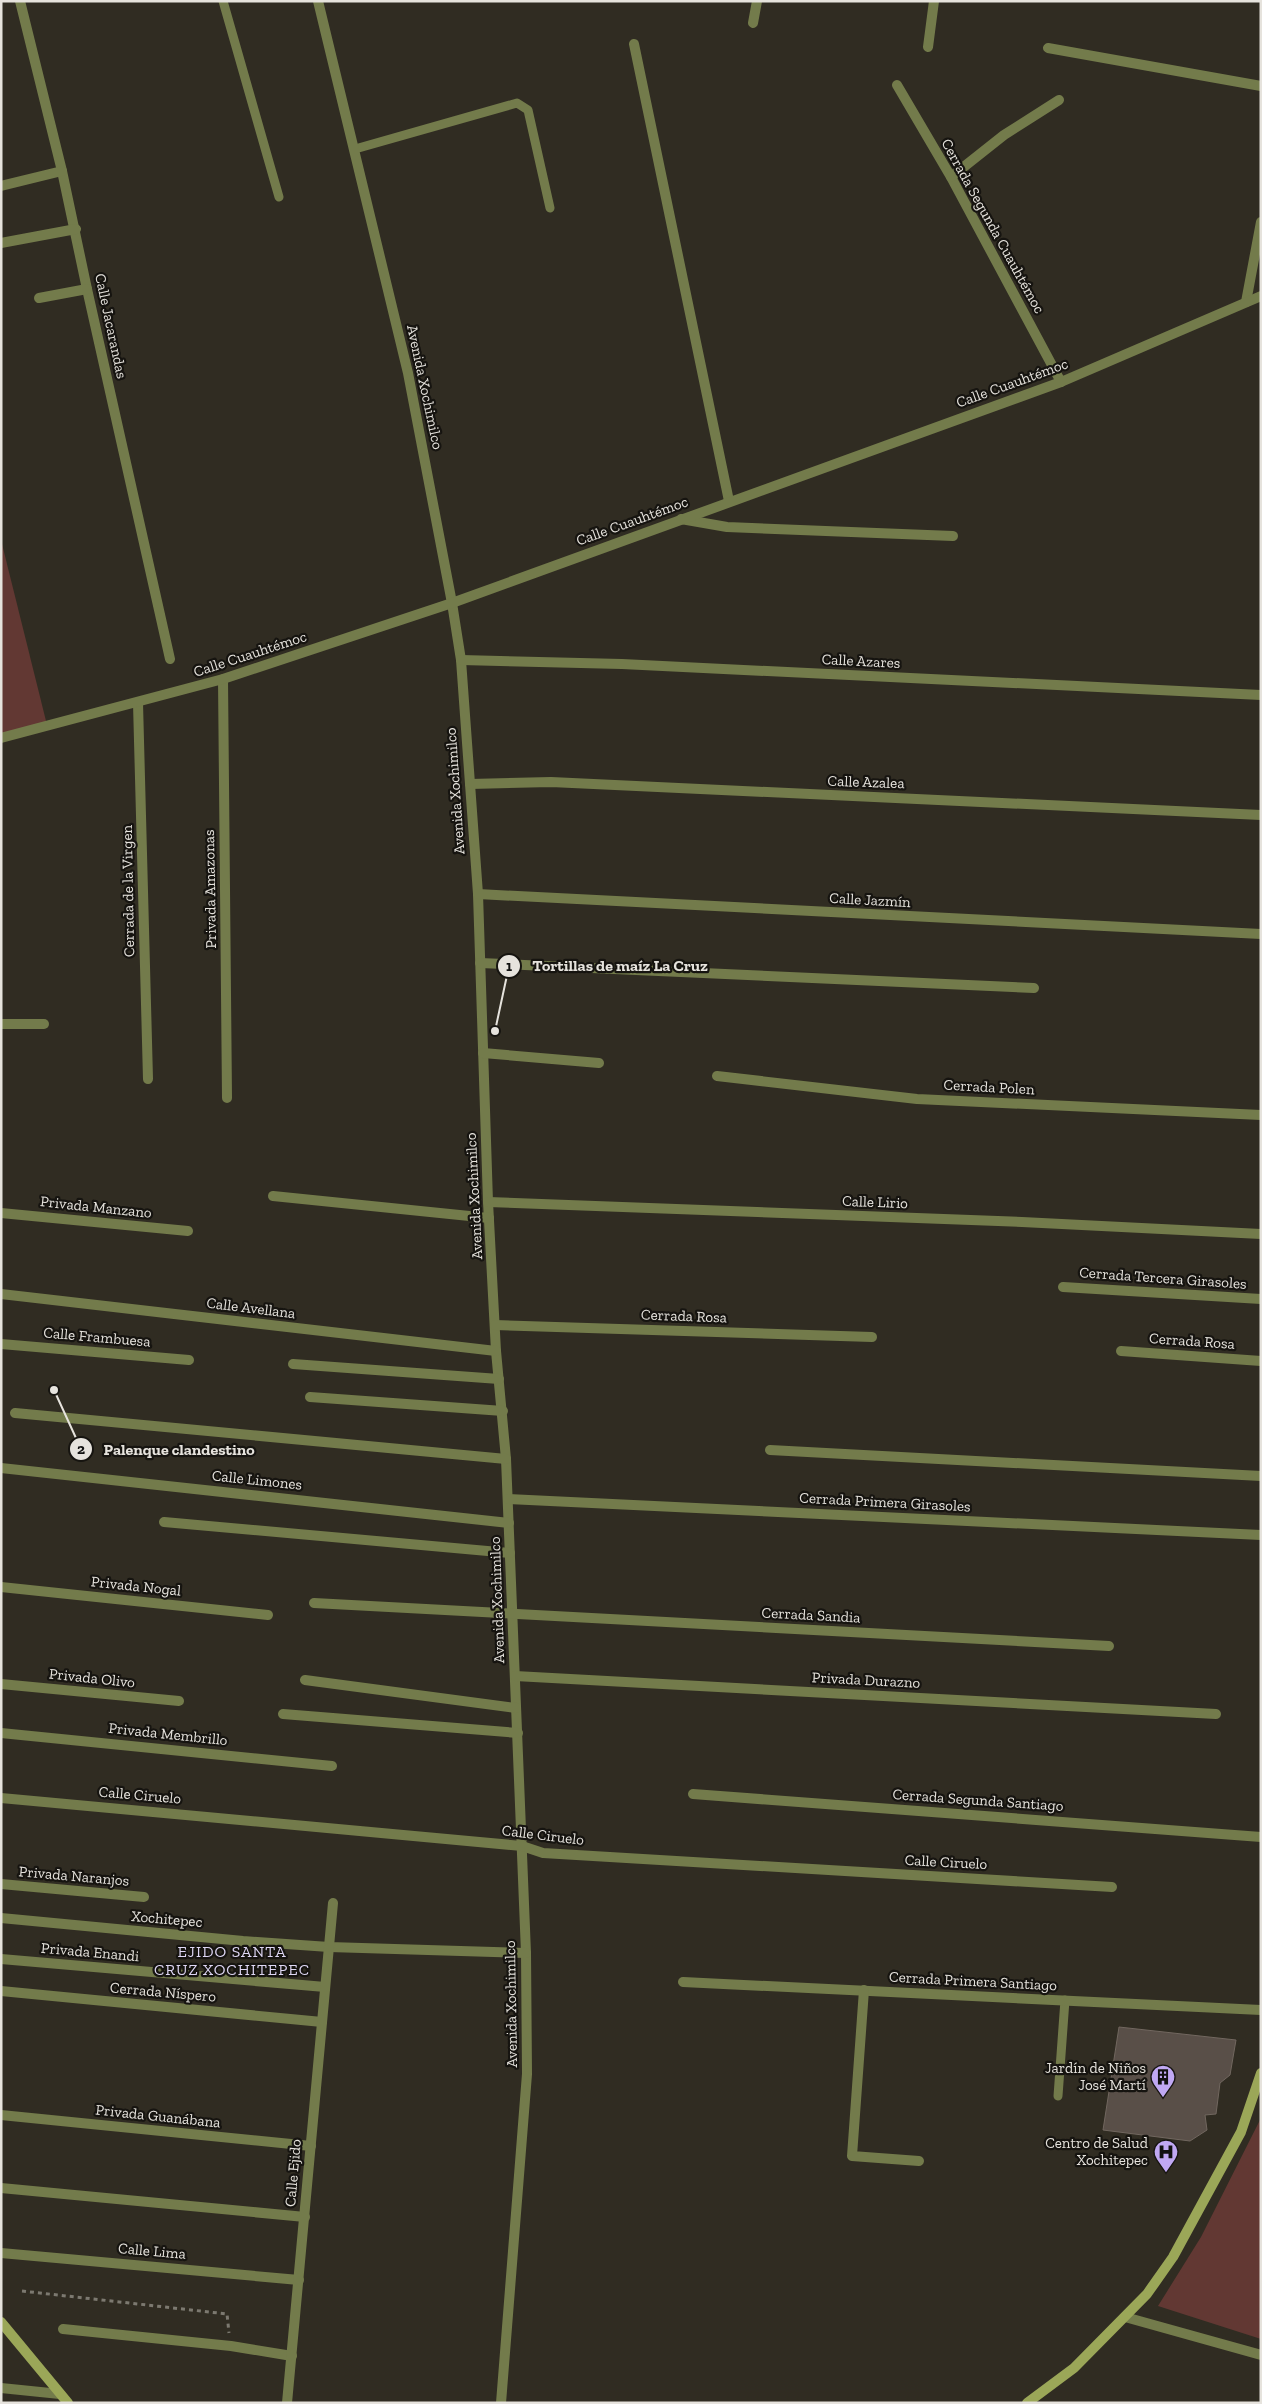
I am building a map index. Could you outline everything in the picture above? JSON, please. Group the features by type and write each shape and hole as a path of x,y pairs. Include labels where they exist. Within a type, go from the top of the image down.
{"street":[{"name":"Calle Jacarandas","path":"20,1 76,229 87,289 170,659"},
{"name":"Avenida Xochimilco","path":"318,1 408,374 452,603 461,660 478,894 488,1202 496,1351 503,1411 508,1498 526,1953 527,2074 501,2403"},
{"path":"753,23 757,1"},
{"path":"928,47 934,1"},
{"path":"634,44 729,501"},
{"path":"1048,48 1261,86"},
{"name":"Cerrada Segunda Cuauhtémoc","path":"897,85 951,177 1061,382"},
{"path":"951,177 1004,134 1059,100"},
{"path":"1,186 62,171"},
{"path":"1246,302 1261,222"},
{"path":"1,243 76,229"},
{"path":"39,298 87,289"},
{"name":"Calle Cuauhtémoc","path":"1,738 223,679 452,603 1061,382 1261,296"},
{"path":"680,519 727,527 953,536"},
{"name":"Calle Azares","path":"461,660 622,664 1261,695"},
{"name":"Privada Amazonas","path":"223,679 226,1098"},
{"name":"Cerrada de la Virgen","path":"138,703 148,1079"},
{"name":"Calle Azalea","path":"470,784 551,782 1261,815"},
{"name":"Calle Jazmín","path":"478,894 1261,934"},
{"path":"480,963 1034,988"},
{"path":"1,1024 44,1024"},
{"path":"483,1054 599,1064"},
{"name":"Cerrada Polen","path":"717,1076 917,1099 1261,1115"},
{"path":"273,1196 489,1218"},
{"name":"Calle Lirio","path":"488,1202 1022,1222 1261,1234"},
{"name":"Privada Manzano","path":"1,1213 188,1231"},
{"name":"Cerrada Tercera Girasoles","path":"1063,1287 1261,1299"},
{"name":"Calle Avellana","path":"1,1294 496,1351"},
{"name":"Cerrada Rosa","path":"495,1325 872,1337"},
{"name":"Calle Frambuesa","path":"1,1344 189,1360"},
{"name":"Cerrada Rosa","path":"1121,1351 1261,1360"},
{"path":"293,1364 500,1379"},
{"path":"310,1397 503,1411"},
{"path":"15,1413 506,1459"},
{"path":"770,1450 1261,1476"},
{"name":"Calle Limones","path":"1,1468 509,1523"},
{"name":"Cerrada Primera Girasoles","path":"508,1498 1261,1535"},
{"path":"164,1522 510,1553"},
{"name":"Privada Nogal","path":"1,1587 268,1615"},
{"name":"Cerrada Sandia","path":"314,1603 1109,1646"},
{"name":"Privada Durazno","path":"515,1676 1216,1714"},
{"path":"305,1680 516,1708"},
{"name":"Privada Olivo","path":"1,1684 179,1701"},
{"path":"283,1714 518,1733"},
{"name":"Privada Membrillo","path":"1,1733 332,1766"},
{"name":"Cerrada Segunda Santiago","path":"693,1794 1261,1837"},
{"name":"Calle Ciruelo","path":"1,1798 522,1846 543,1853 1112,1887"},
{"name":"Privada Naranjos","path":"1,1884 144,1897"},
{"name":"Calle Ejido","path":"287,2403 333,1903"},
{"name":"Xochitepec","path":"1,1918 329,1947"},
{"path":"329,1947 526,1953"},
{"name":"Privada Enandi","path":"1,1959 326,1987"},
{"name":"Cerrada Primera Santiago","path":"683,1982 1261,2010"},
{"path":"864,1990 852,2156 919,2161"},
{"name":"Cerrada Níspero","path":"1,1991 322,2022"},
{"path":"1027,2403 1074,2368 1147,2294 1173,2257 1240,2132 1261,2073"},
{"name":"Privada Guanábana","path":"1,2116 311,2146"},
{"path":"1,2188 304,2217"},
{"name":"Calle Lima","path":"1,2253 299,2280"},
{"path":"1125,2317 1261,2355"},
{"path":"1,2322 68,2403"},
{"path":"63,2329 231,2346 292,2356"},
{"path":"1,2388 60,2394"}],"lane":[{"path":"223,1 279,197"},
{"path":"355,148 517,103 528,110 550,208"},
{"path":"1058,2096 1066,2000"}],"path":[{"path":"22,2291 227,2314 231,2346"}],"shaded area":[{"path":"1,540 47,725 1,735"},
{"path":"1261,2118 1261,2339 1158,2306 1201,2237"}],"building":[{"name":"Jardín de Niños José Martí","path":"1119,2027 1236,2040 1230,2075 1220,2083 1216,2114 1205,2115 1207,2130 1190,2141 1103,2130"}],"place":[{"name":"Tortillas de maíz La Cruz","path":"495,1031"},
{"name":"Palenque clandestino","path":"54,1390"},
{"name":"Jardín de Niños José Martí","path":"1163,2098"},
{"name":"Centro de Salud Xochitepec","path":"1166,2173"}],"district":[{"name":"EJIDO SANTA CRUZ XOCHITEPEC","path":"232,1960"}]}
